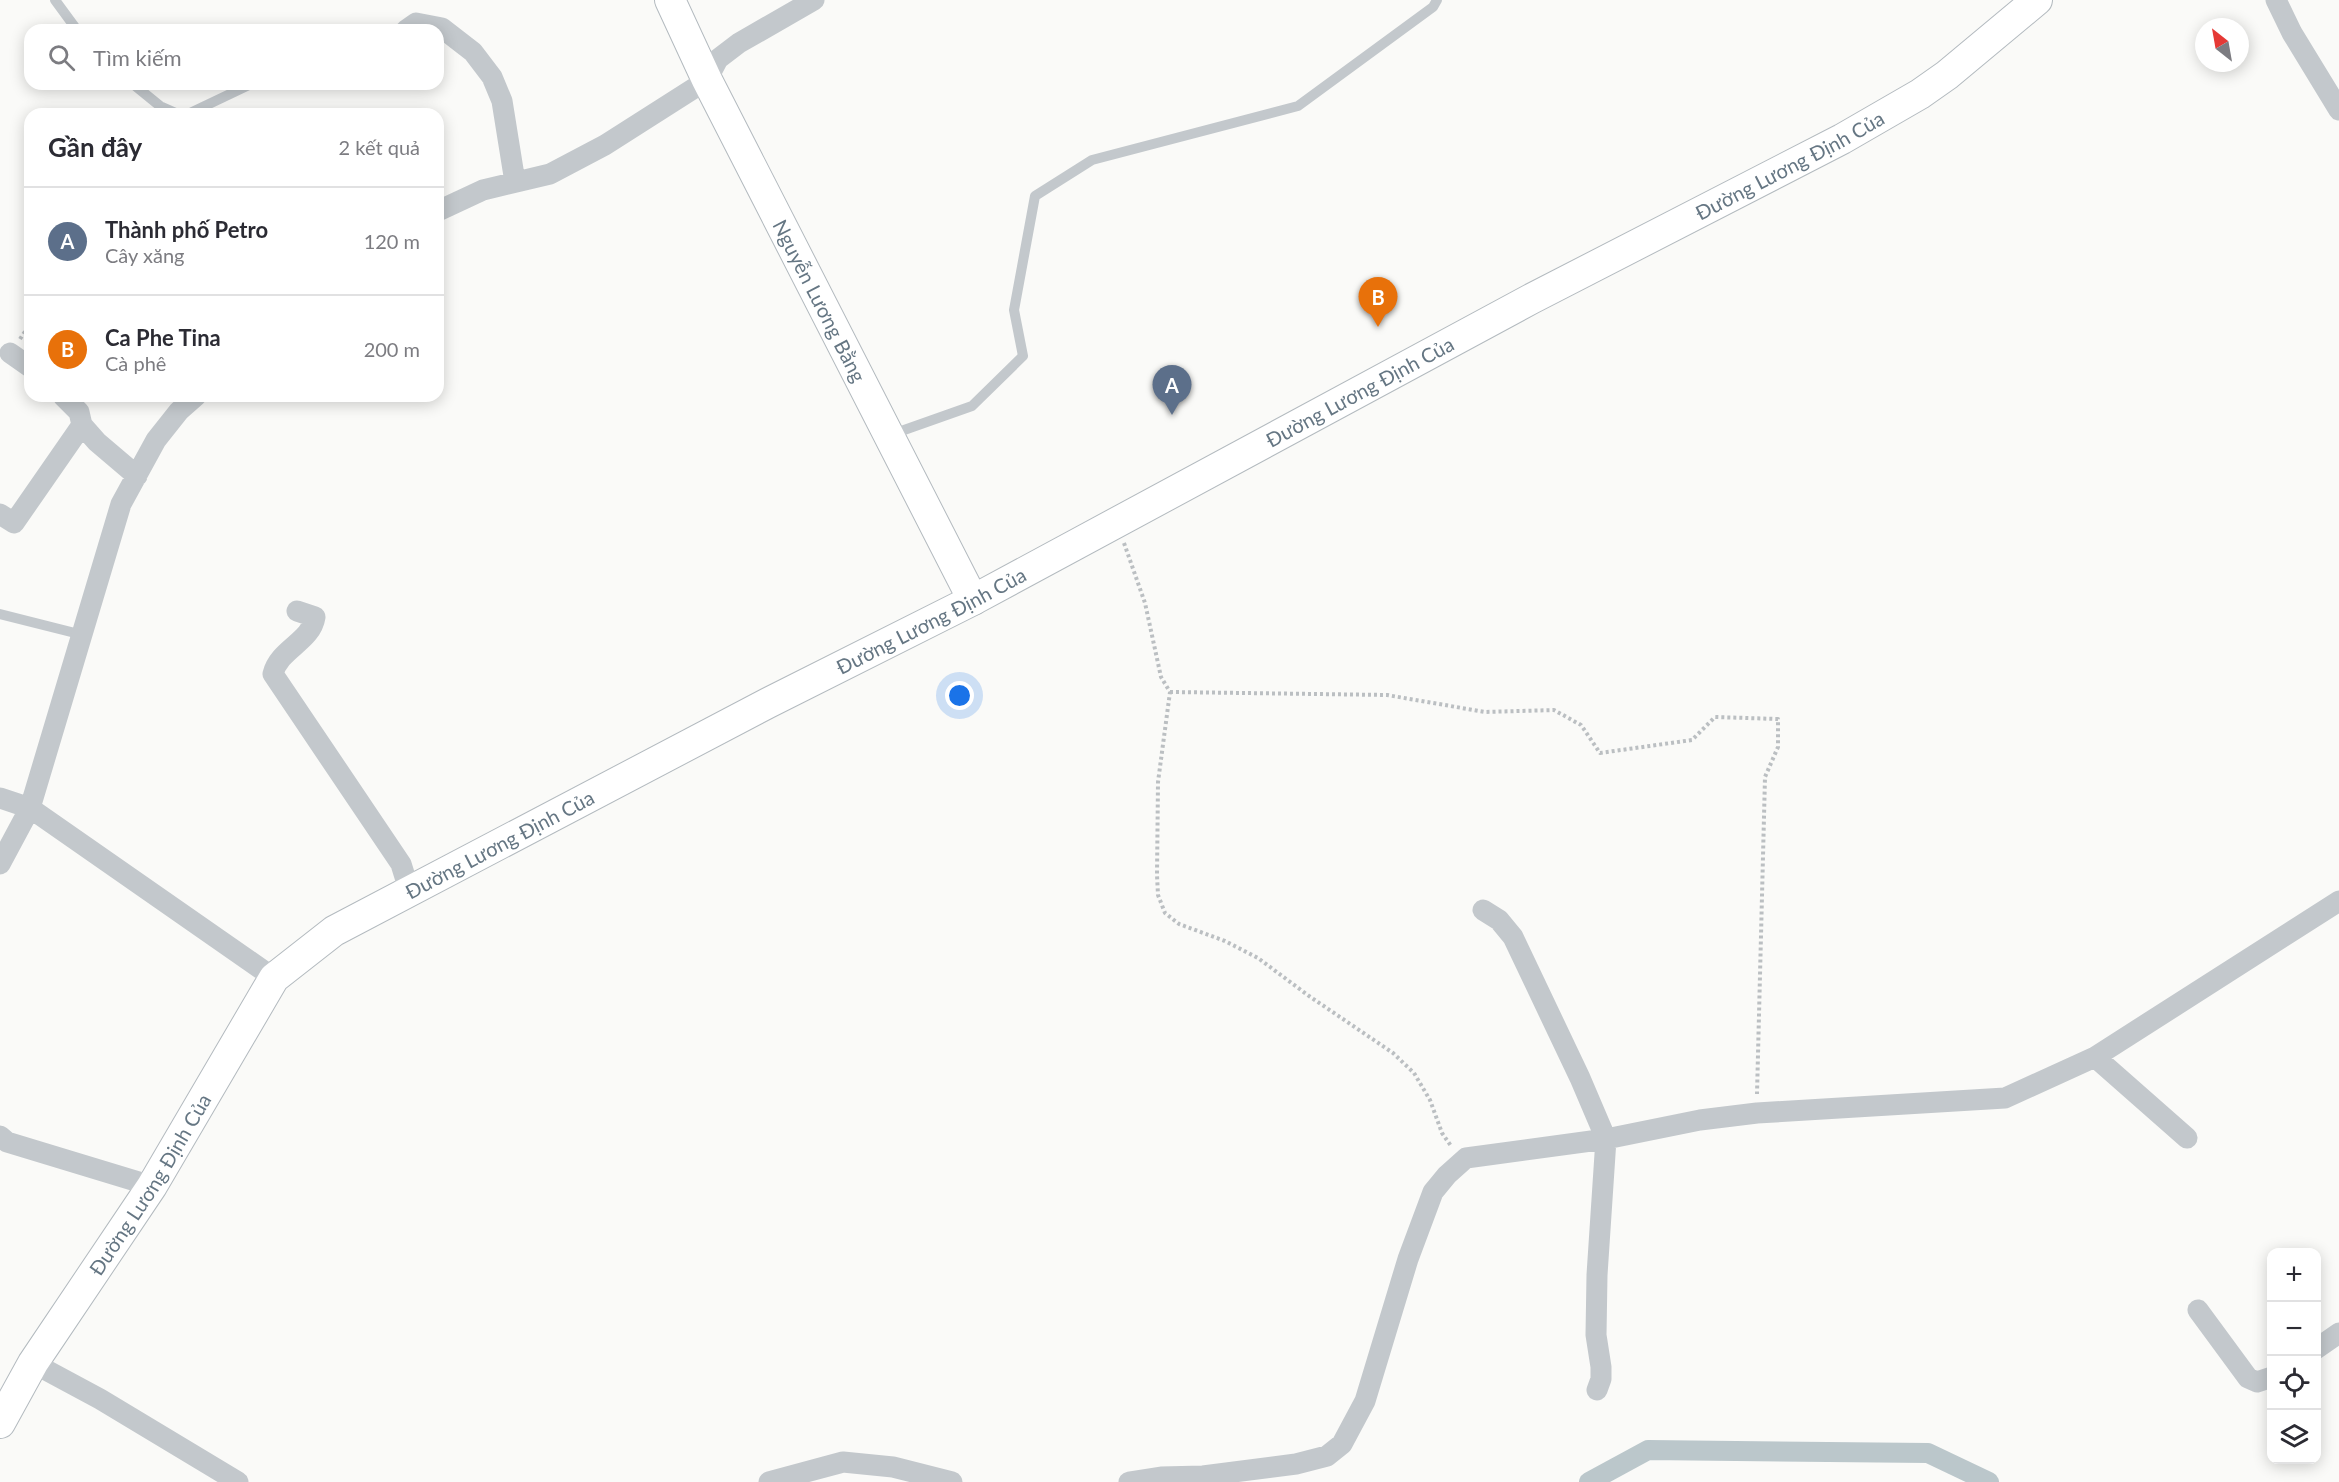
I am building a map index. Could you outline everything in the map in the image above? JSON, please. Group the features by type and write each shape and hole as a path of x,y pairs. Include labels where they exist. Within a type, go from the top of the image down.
{"street":[{"name":"Nguyễn Lương Bằng","path":"670,0 707,80 974,600"},
{"path":"444,207 483,190 550,174 605,145 707,80 718,59 732,48 814,0"},
{"name":"Đường Lương Định Của","path":"0,1423 33,1363 152,1186 274,978 334,931 768,703 974,600 1532,299 1842,140 1920,94 1947,75 2037,0"},
{"path":"2276,0 2292,33 2339,110"},
{"path":"444,30 473,52 492,77 502,101 515,182"},
{"path":"10,353 24,363"},
{"path":"69,402 79,412 82,425 97,442 137,476"},
{"path":"0,864 30,808 122,504 156,440 189,402"},
{"path":"0,514 14,523 82,425"},
{"path":"297,611 315,617 313,628 282,655 275,664 273,674 401,864 406,880 402,896"},
{"path":"0,798 30,808 274,978"},
{"path":"1129,1482 1161,1477 1203,1476 1296,1464 1327,1456 1342,1444 1365,1401 1408,1259 1433,1192 1466,1158 1606,1139 1700,1120 1757,1113 2005,1098 2095,1057 2339,902"},
{"path":"1483,910 1499,920 1513,937 1580,1078 1606,1139 1597,1275 1596,1335 1601,1366 1601,1379 1597,1390"},
{"path":"2095,1057 2187,1138"},
{"path":"2,1141 152,1186"},
{"path":"2198,1310 2248,1378 2257,1382 2267,1378"},
{"path":"2321,1346 2339,1333"},
{"path":"33,1363 100,1399 238,1482"},
{"path":"769,1482 843,1462 893,1467 952,1482"}],"lane":[{"path":"55,0 73,24"},
{"path":"889,436 972,406 1023,356 1014,310 1035,196 1092,160 1298,106 1433,7 1437,0"},
{"path":"140,90 164,108"},
{"path":"201,108 238,90"},
{"path":"0,614 83,635"}],"path":[{"path":"1117,523 1145,603 1161,677 1170,692 1158,793 1158,895 1165,913 1179,924 1225,940 1258,958 1393,1053 1414,1073 1430,1100 1442,1133 1453,1149 1466,1158"},
{"path":"1170,692 1387,695 1485,712 1554,710 1581,725 1600,753 1692,740 1715,717 1778,719 1778,747 1765,777 1757,1113"}],"waterway":[{"path":"1589,1482 1648,1450 1928,1453 1989,1482"}],"place":[{"name":"Ca Phe Tina","path":"1378,327"},
{"name":"Thành phố Petro","path":"1172,415"}]}
